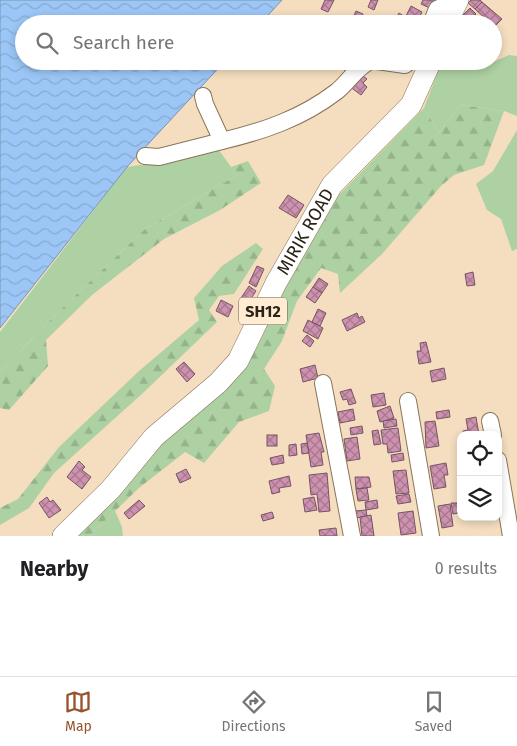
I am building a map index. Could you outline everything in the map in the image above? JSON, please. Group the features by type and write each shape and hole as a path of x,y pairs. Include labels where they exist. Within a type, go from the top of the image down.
{"main road":[{"path":"450,15 457,0"},
{"name":"MIRIK ROAD","path":"63,536 111,489 154,437 218,383 238,361 276,283 332,185 411,105 426,70"}],"street":[{"path":"435,15 437,9 457,0"},
{"path":"145,156 159,157 251,134 293,120 337,91 357,70"},
{"path":"203,96 222,141"},
{"path":"323,383 352,536"},
{"path":"408,401 431,536"},
{"path":"501,476 511,536"}],"green space":[{"path":"509,55 517,56 517,116 504,111 460,105 439,133 424,108 439,70 502,70 502,58"},
{"path":"460,105 504,111 484,165 454,175 441,186 382,254 340,293 338,274 321,268 297,301 282,341 264,369 275,386 269,411 239,422 204,463 185,452 139,488 89,536 75,536 157,440 237,374 337,197 424,108 439,133"},
{"path":"517,130 517,249 512,251 501,219 487,210 476,184 493,171"},
{"path":"218,149 237,175 145,229 56,314 0,372 0,332 127,167 166,161"},
{"path":"248,161 261,183 220,210 164,239 92,295 46,340 48,366 9,410 0,408 0,372 56,314 145,229 237,175 231,167"},
{"path":"256,243 263,249 234,294 219,296 209,310 217,322 143,393 54,473 29,508 0,525 0,508 18,499 59,447 139,371 199,320 194,298 222,266"},
{"path":"115,511 122,527 123,536 89,536"}],"water":[{"path":"0,0 282,0 268,15 15,15 15,70 217,70 127,167 0,328"}],"building":[{"path":"325,0 334,0 328,12 321,9"},
{"path":"371,0 378,0 374,10 368,7"},
{"path":"423,0 437,0 432,9 421,4"},
{"path":"471,0 480,0 482,2 475,9 468,3"},
{"path":"482,2 497,15 482,15 475,9"},
{"path":"411,6 422,12 420,15 406,15"},
{"path":"470,8 476,14 475,15 463,15"},
{"path":"356,11 363,14 363,15 354,15"},
{"path":"359,73 367,79 363,83 367,87 361,95 349,86"},
{"path":"288,195 304,205 296,218 279,208"},
{"path":"257,266 264,269 256,287 249,283"},
{"path":"473,272 475,285 467,286 465,274"},
{"path":"319,278 328,284 322,293 313,287"},
{"path":"249,286 256,291 246,306 239,301"},
{"path":"313,287 322,293 315,303 306,297"},
{"path":"221,300 233,306 228,317 216,311"},
{"path":"318,309 326,313 320,326 312,322"},
{"path":"357,313 359,318 362,316 365,322 347,331 342,320"},
{"path":"308,320 323,328 318,339 303,331"},
{"path":"307,335 314,341 310,347 302,341"},
{"path":"426,342 431,362 419,364 417,351 421,351 420,343"},
{"path":"184,362 195,374 187,382 176,369"},
{"path":"315,365 318,378 303,382 300,369"},
{"path":"444,368 446,379 432,382 430,371"},
{"path":"351,389 356,403 349,405 347,399 343,400 340,392"},
{"path":"384,393 386,405 373,407 371,395"},
{"path":"390,406 394,418 380,422 377,411"},
{"path":"353,409 355,420 340,423 338,412"},
{"path":"449,410 450,417 437,419 436,412"},
{"path":"476,417 478,431 463,431 468,430 466,419"},
{"path":"396,419 397,426 384,428 383,421"},
{"path":"435,421 439,446 426,448 425,422"},
{"path":"362,426 363,433 351,435 350,428"},
{"path":"398,428 401,451 388,453 387,444 383,444 381,430"},
{"path":"378,430 381,444 374,445 372,431"},
{"path":"319,433 324,452 321,452 323,465 311,467 306,435"},
{"path":"267,435 277,435 277,446 267,446"},
{"path":"357,437 360,459 347,461 344,439"},
{"path":"307,443 309,453 302,454 301,444"},
{"path":"296,444 297,455 289,456 289,445"},
{"path":"403,453 404,460 392,462 391,455"},
{"path":"283,455 284,463 272,465 270,458"},
{"path":"79,461 85,467 82,470 91,477 82,489 67,477"},
{"path":"446,463 448,475 444,475 446,487 434,489 430,466"},
{"path":"186,469 191,478 180,483 176,474"},
{"path":"406,470 409,493 396,494 393,471"},
{"path":"327,473 330,511 319,512 317,494 311,495 309,475"},
{"path":"289,476 291,486 279,488 280,492 272,494 269,481"},
{"path":"355,477 369,477 371,487 356,489"},
{"path":"367,488 369,500 358,501 356,489"},
{"path":"409,494 411,502 398,504 396,496"},
{"path":"47,497 50,502 53,500 61,510 49,518 39,503"},
{"path":"314,497 317,510 305,512 303,499"},
{"path":"139,500 145,506 129,519 124,513"},
{"path":"377,500 378,508 366,510 365,502"},
{"path":"451,503 457,503 457,513 453,514"},
{"path":"450,504 453,526 442,528 438,506"},
{"path":"366,510 367,516 356,518 355,511"},
{"path":"413,511 416,533 401,535 398,513"},
{"path":"272,512 274,518 263,521 261,515"},
{"path":"371,515 374,536 362,536 360,517"},
{"path":"336,528 337,536 320,536 319,530"}]}
